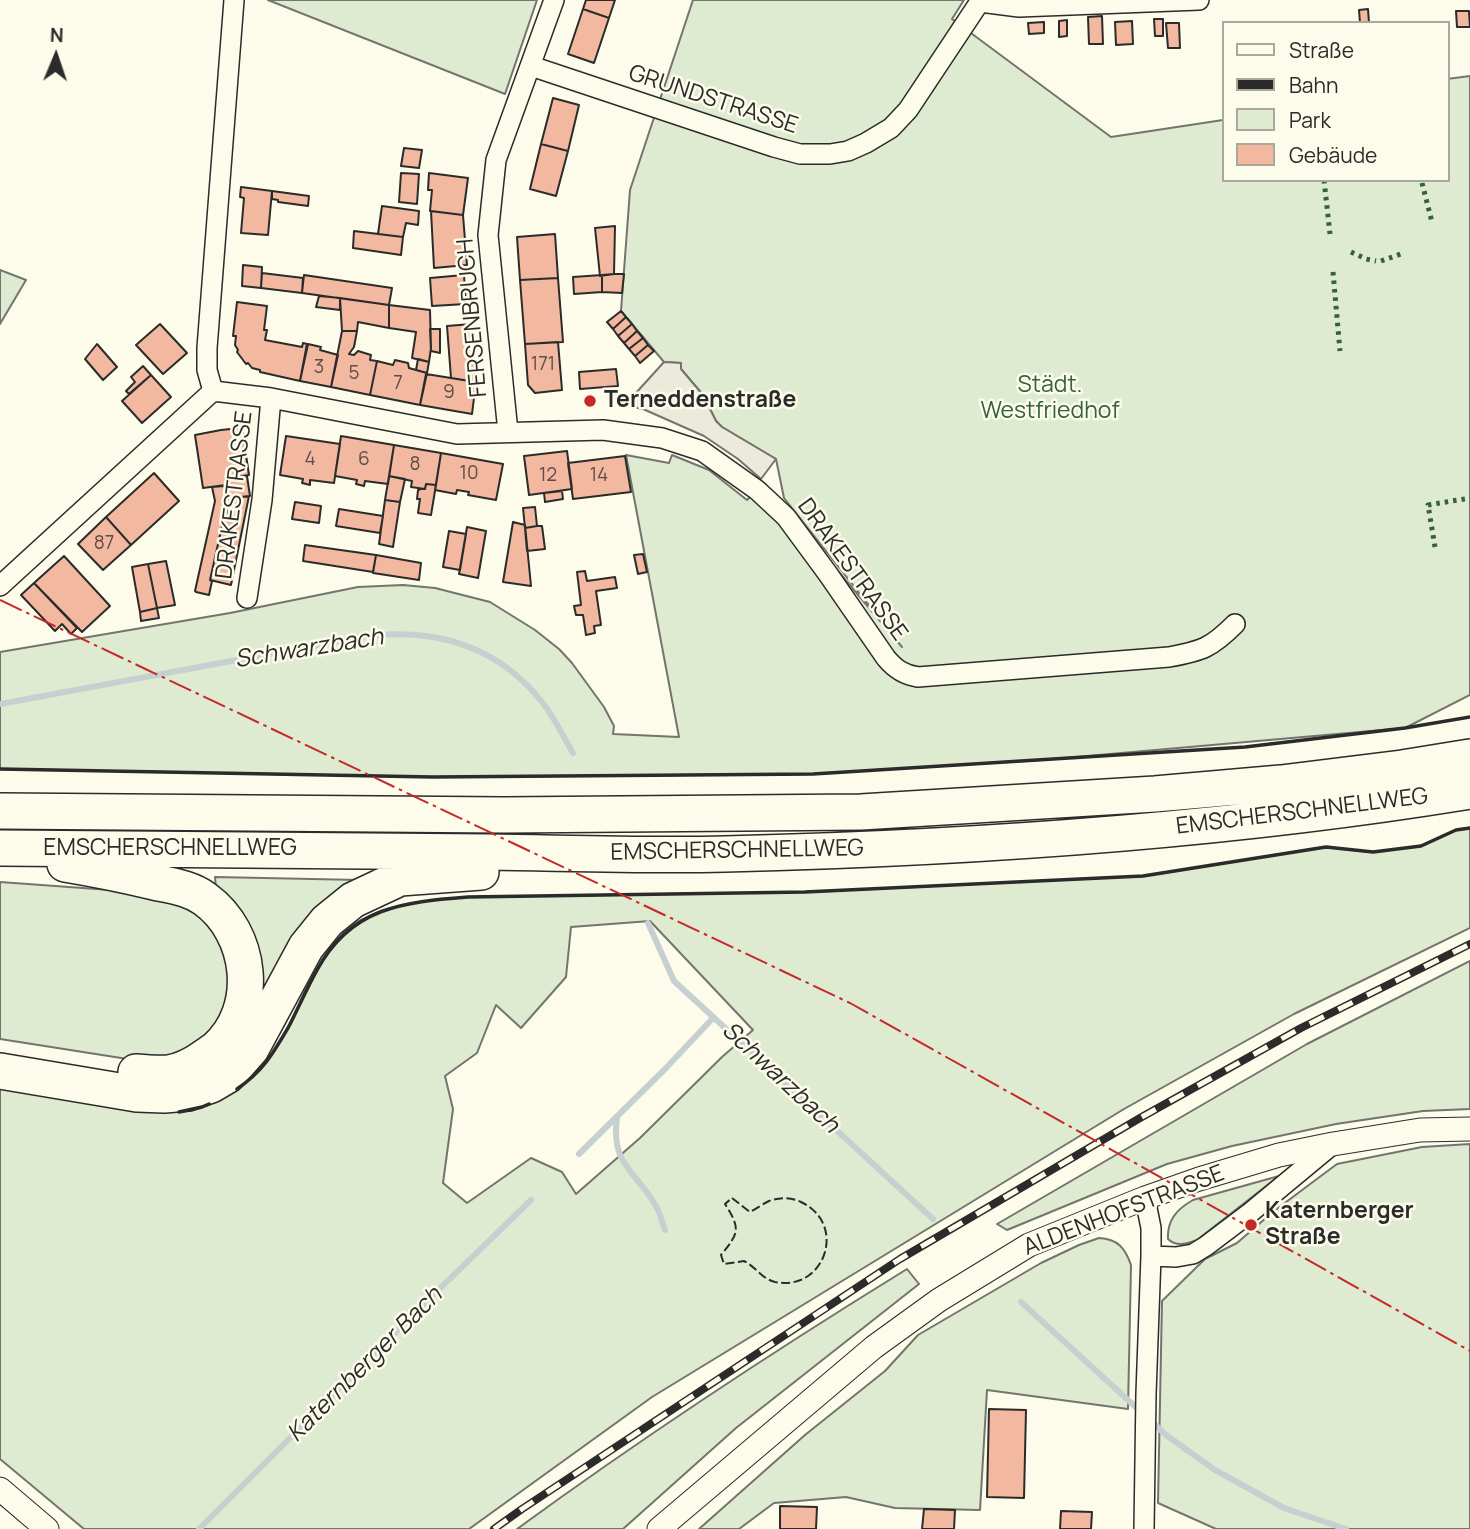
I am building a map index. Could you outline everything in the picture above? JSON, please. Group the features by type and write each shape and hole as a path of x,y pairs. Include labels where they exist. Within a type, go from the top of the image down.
{"highway":[{"name":"EMSCHERSCHNELLWEG","path":"0,811 504,815 861,812 1281,783 1470,757"},
{"name":"EMSCHERSCHNELLWEG","path":"0,849 163,848 722,855 913,847 1108,834 1254,820 1470,791"},
{"path":"0,849 55,863 185,888 204,898 222,914 233,929 242,950 246,974 245,996 231,1031 217,1049 194,1064 170,1073 91,1069 0,1053"},
{"path":"0,1071 137,1094 188,1093 211,1086 228,1075 251,1049 306,947 327,921 353,900 400,878 501,871 652,869 722,855"}],"street":[{"path":"0,586 213,391 207,370 207,348 234,0"},
{"name":"FERSENBRUCH","path":"508,432 488,235 496,160 554,0"},
{"path":"981,1 1019,7 1199,0"},
{"name":"GRUNDSTRASSE","path":"531,66 774,147 800,154 830,155 866,143 891,128 908,110 981,1"},
{"name":"DRAKESTRASSE","path":"213,391 271,398 457,434 603,430 662,438 702,450 757,490 786,517 886,658 896,669 909,676 1169,657 1201,651 1235,624"},
{"name":"DRAKESTRASSE","path":"247,598 262,500 271,398"},
{"name":"ALDENHOFSTRASSE","path":"659,1529 874,1347 939,1300 1029,1245 1145,1198 1279,1155 1420,1130 1470,1129"},
{"path":"1151,1256 1176,1257 1193,1254 1251,1212 1334,1144"},
{"path":"1144,1529 1151,1256 1151,1228 1145,1198"},
{"path":"0,1489 47,1529"}],"green space":[{"path":"268,0 537,0 505,94"},
{"name":"Städt. Westfriedhof","path":"693,0 964,0 952,19 1111,137 1222,120 1222,182 1449,182 1449,79 1470,76 1470,695 1405,728 1042,760 813,774 433,777 0,769 0,652 230,613 358,587 403,585 435,588 490,602 535,630 559,649 604,707 614,726 613,734 679,737 626,455 669,463 672,455 709,470 747,500 764,483 902,647 784,498 776,459 722,427 703,395 681,369 681,363 664,362 621,311 630,190"},
{"path":"0,270 26,280 0,324"},
{"path":"1470,828 1470,928 1294,1014 1124,1109 652,1397 469,1529 84,1529 0,1459 0,1084 179,1112 206,1105 245,1083 260,1069 285,1034 332,947 350,927 363,919 422,901 468,897 805,892 1143,876 1326,847 1373,852 1421,846 1456,830","holes":["650,921 753,1030 640,1138 576,1194 562,1172 531,1158 467,1203 443,1183 453,1109 445,1076 477,1053 496,1005 521,1028 566,977 571,927"]},
{"path":"215,877 360,880 260,1011 216,889"},
{"path":"0,882 124,891 168,900 194,911 214,927 227,947 233,998 208,1042 153,1063 0,1039"},
{"path":"1470,961 1470,1109 1423,1111 1336,1124 1232,1146 1167,1164 1007,1230 997,1224 1307,1044"},
{"path":"1470,1144 1470,1529 1216,1529 1158,1503 1162,1301 1205,1259 1237,1243 1274,1211 1337,1164 1422,1147"},
{"path":"1279,1176 1197,1240 1178,1244 1168,1239 1169,1226 1174,1216 1193,1200"},
{"path":"1099,1238 1111,1240 1120,1246 1131,1265 1128,1409 987,1390 980,1510 895,1508 846,1497 774,1503 739,1529 699,1529 805,1435 885,1371 918,1335 1041,1263"},
{"path":"907,1269 919,1284 736,1428 623,1529 517,1529 709,1395"}],"shaded area":[{"path":"664,362 681,363 681,369 703,395 722,427 776,459 761,479 738,459 704,436 633,407 635,394"}],"building":[{"path":"586,0 615,0 609,18 583,9"},
{"path":"583,9 609,18 594,63 568,54"},
{"path":"1368,9 1369,21 1360,21 1359,10"},
{"path":"1456,11 1469,11 1470,27 1457,27"},
{"path":"1102,16 1103,44 1089,44 1088,17"},
{"path":"1154,19 1163,19 1163,36 1155,36"},
{"path":"1067,20 1067,36 1059,37 1059,21"},
{"path":"1132,21 1133,44 1116,45 1115,22"},
{"path":"1044,22 1044,33 1029,34 1028,23"},
{"path":"1166,23 1179,23 1180,48 1168,48"},
{"path":"553,98 579,105 568,151 541,144"},
{"path":"541,144 568,151 556,196 530,189"},
{"path":"404,148 422,150 419,168 401,166"},
{"path":"401,173 419,174 417,204 399,202"},
{"path":"429,173 468,178 463,215 430,211 432,190 428,190"},
{"path":"241,187 272,191 268,235 241,233 244,198 240,197"},
{"path":"272,191 309,196 308,206 278,202 272,199"},
{"path":"382,206 419,211 418,225 406,223 403,237 378,234"},
{"path":"431,211 463,215 467,265 434,268"},
{"path":"615,226 614,274 600,276 595,228"},
{"path":"354,231 403,237 401,255 353,248"},
{"path":"555,234 558,278 520,280 517,237"},
{"path":"243,265 262,267 261,288 242,286"},
{"path":"262,273 303,278 302,293 261,288"},
{"path":"624,274 622,293 602,292 602,275"},
{"path":"304,275 392,288 389,305 302,293"},
{"path":"464,275 466,304 432,306 430,278"},
{"path":"602,275 602,292 574,294 573,277"},
{"path":"558,278 563,342 525,344 520,280"},
{"path":"319,296 340,298 340,310 316,307"},
{"path":"340,298 389,305 389,328 358,322 357,331 342,331"},
{"path":"237,302 267,306 265,340 302,347 303,343 307,344 300,381 260,372 246,364 237,352 236,336 233,336"},
{"path":"389,305 430,310 429,362 412,358 416,332 389,328"},
{"path":"621,311 626,317 613,329 607,322"},
{"path":"626,317 632,324 618,336 613,329"},
{"path":"160,324 187,353 163,374 136,345"},
{"path":"472,324 475,382 451,378 447,326"},
{"path":"632,324 637,331 624,343 618,336"},
{"path":"430,329 440,329 440,353 431,351"},
{"path":"342,331 357,331 354,347 349,354 354,355 358,351 371,355 370,360 377,361 370,395 331,387"},
{"path":"637,331 643,338 629,349 624,343"},
{"path":"643,338 648,345 635,356 629,349"},
{"path":"558,342 562,390 535,393 528,385 525,344"},
{"path":"97,344 117,367 103,380 85,359"},
{"path":"308,344 338,355 331,387 300,381"},
{"path":"648,345 654,351 640,363 635,356"},
{"path":"418,359 429,362 427,373 416,370"},
{"path":"395,360 408,363 409,368 427,373 420,405 370,395 377,361 393,365"},
{"path":"143,366 151,375 129,394 126,391 135,382 131,377"},
{"path":"616,369 618,386 580,389 579,372"},
{"path":"426,374 476,382 472,414 420,405"},
{"path":"151,375 171,397 142,423 122,401"},
{"path":"242,428 249,475 225,479 226,485 203,488 195,435"},
{"path":"286,436 340,444 334,483 310,480 310,485 302,483 303,479 280,475"},
{"path":"341,436 394,445 388,484 365,481 364,486 356,484 357,480 335,476"},
{"path":"394,445 441,453 436,485 426,484 425,489 411,487 412,481 389,476"},
{"path":"567,451 572,489 529,495 524,456"},
{"path":"441,453 503,464 496,500 468,495 469,492 457,490 456,494 435,490"},
{"path":"625,456 631,492 573,499 568,463"},
{"path":"154,473 179,501 131,545 106,517"},
{"path":"247,476 250,496 226,499 225,479"},
{"path":"389,476 405,479 400,502 385,500"},
{"path":"426,484 436,485 431,515 418,513 418,490 425,489"},
{"path":"224,486 226,499 232,498 233,503 230,502 227,518 224,517 209,595 195,591 215,501 212,487"},
{"path":"562,491 563,499 545,502 544,493"},
{"path":"249,496 231,585 210,580 230,502 233,503 232,498"},
{"path":"385,500 400,502 393,547 379,544"},
{"path":"295,502 321,506 319,523 292,519"},
{"path":"535,507 537,526 525,528 523,508"},
{"path":"339,509 383,516 380,533 336,526"},
{"path":"106,517 131,545 103,570 78,544"},
{"path":"513,522 525,525 531,586 503,582"},
{"path":"542,526 545,549 527,551 525,528"},
{"path":"467,527 486,531 478,578 459,574"},
{"path":"449,531 466,534 460,570 443,567"},
{"path":"305,545 376,555 373,572 303,561"},
{"path":"643,554 647,572 638,574 634,555"},
{"path":"376,555 421,563 419,580 373,573"},
{"path":"64,556 110,606 82,632 34,583"},
{"path":"166,561 175,605 157,608 148,564"},
{"path":"148,564 157,608 140,612 132,567"},
{"path":"585,571 587,581 615,577 617,588 596,591 601,625 594,626 595,633 586,635 583,615 576,615 574,606 581,605 577,572"},
{"path":"34,583 77,628 71,634 62,624 55,631 21,595"},
{"path":"157,608 159,618 141,621 140,612"},
{"path":"989,1409 1026,1410 1024,1498 987,1497"},
{"path":"780,1506 817,1507 816,1529 780,1529"},
{"path":"924,1509 955,1510 954,1529 922,1529"},
{"path":"1061,1511 1092,1512 1091,1529 1060,1529"}],"waterway":[{"name":"Schwarzbach","path":"0,704 366,636 417,635 441,638 463,645 485,654 505,667 524,682 542,702 573,753"},
{"name":"Schwarzbach","path":"648,923 674,981 933,1219"},
{"name":"Katernberger Bach","path":"579,1154 713,1018"},
{"path":"617,1118 616,1134 622,1158 650,1196 665,1230"},
{"name":"Katernberger Bach","path":"199,1529 531,1200"},
{"name":"Schwarzbach","path":"1021,1302 1140,1411"},
{"name":"Schwarzbach","path":"1151,1421 1215,1470 1284,1508 1346,1529"}],"railway":[{"path":"494,1529 900,1259 1140,1118 1301,1028 1470,944"}],"hedge":[{"path":"1324,182 1330,234"},
{"path":"1422,183 1432,222"},
{"path":"1351,252 1376,261"},
{"path":"1381,261 1401,254"},
{"path":"1333,272 1340,351"},
{"path":"1435,547 1428,505 1470,498"}],"fence":[{"path":"732,1198 750,1212 769,1201 785,1198 801,1202 815,1212 824,1225 827,1240 818,1267 807,1277 792,1282 775,1282 744,1261 724,1264 721,1255 736,1231 734,1219 725,1204 732,1198"}],"wall":[{"path":"0,769 433,777 813,774 1245,747 1405,728 1470,717"},
{"path":"237,1089 254,1076 272,1054 331,949 346,933 363,921 401,906 468,897 805,892 1143,876 1326,847 1373,852 1421,846 1456,830 1470,828"},
{"path":"179,1112 209,1104"}],"power":[{"path":"0,600 850,1003 1470,1351"}],"place":[{"name":"Terneddenstraße","path":"590,401"},
{"name":"Katernberger Straße","path":"1251,1225"}]}
